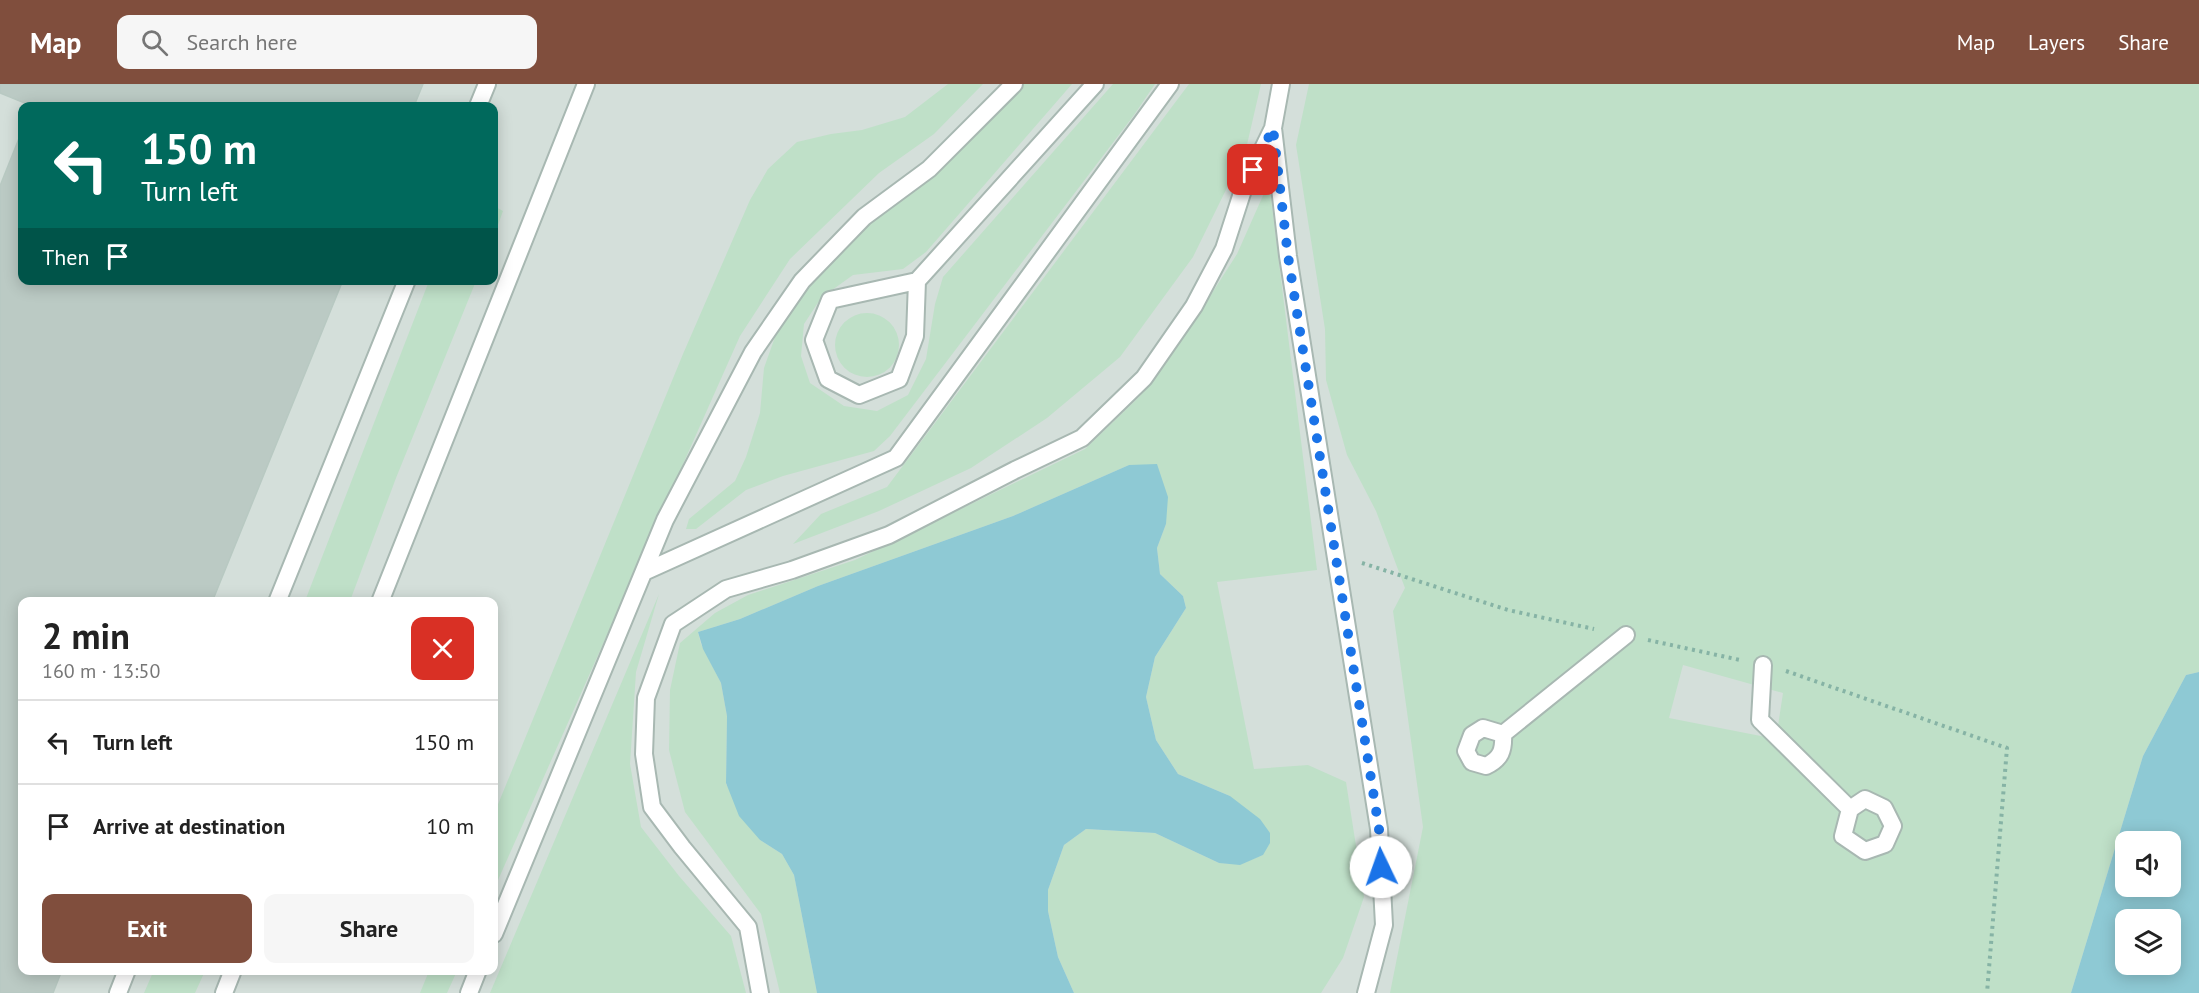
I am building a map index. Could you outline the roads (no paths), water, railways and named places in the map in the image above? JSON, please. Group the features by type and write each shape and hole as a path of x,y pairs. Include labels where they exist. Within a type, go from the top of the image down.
{"lane":[{"path":"480,102 487,84"},
{"path":"382,597 586,84"},
{"path":"498,924 665,520 753,352 802,280 864,217 929,168 1014,84"},
{"path":"917,281 915,336 899,379 859,395 828,379 814,340 830,300 917,281 1095,84"},
{"path":"644,572 896,458 1170,84"},
{"path":"760,993 748,927 652,807 644,754 646,698 673,624 726,589 792,570 890,535 1082,438 1144,378 1194,306 1224,249 1243,190 1273,128 1281,84"},
{"path":"1273,128 1288,256 1379,829 1384,925 1366,993"},
{"path":"279,597 406,285"},
{"path":"1503,734 1626,635"},
{"path":"1763,665 1760,720 1850,810"},
{"path":"118,993 125,975"},
{"path":"224,993 231,975"},
{"path":"469,993 476,975"}],"water":[{"path":"1157,464 1168,497 1166,524 1157,548 1160,574 1183,596 1186,608 1155,657 1146,697 1156,740 1178,774 1230,796 1260,819 1270,833 1270,843 1263,855 1240,865 1219,863 1155,833 1086,829 1064,845 1048,890 1048,911 1058,957 1074,993 817,993 794,875 782,854 760,840 739,816 726,783 727,716 721,683 703,649 698,632 740,619 818,586 1013,516 1129,465"},
{"path":"2199,672 2199,993 2071,993 2115,848 2115,897 2181,897 2181,831 2120,831 2143,756 2186,675"}]}
